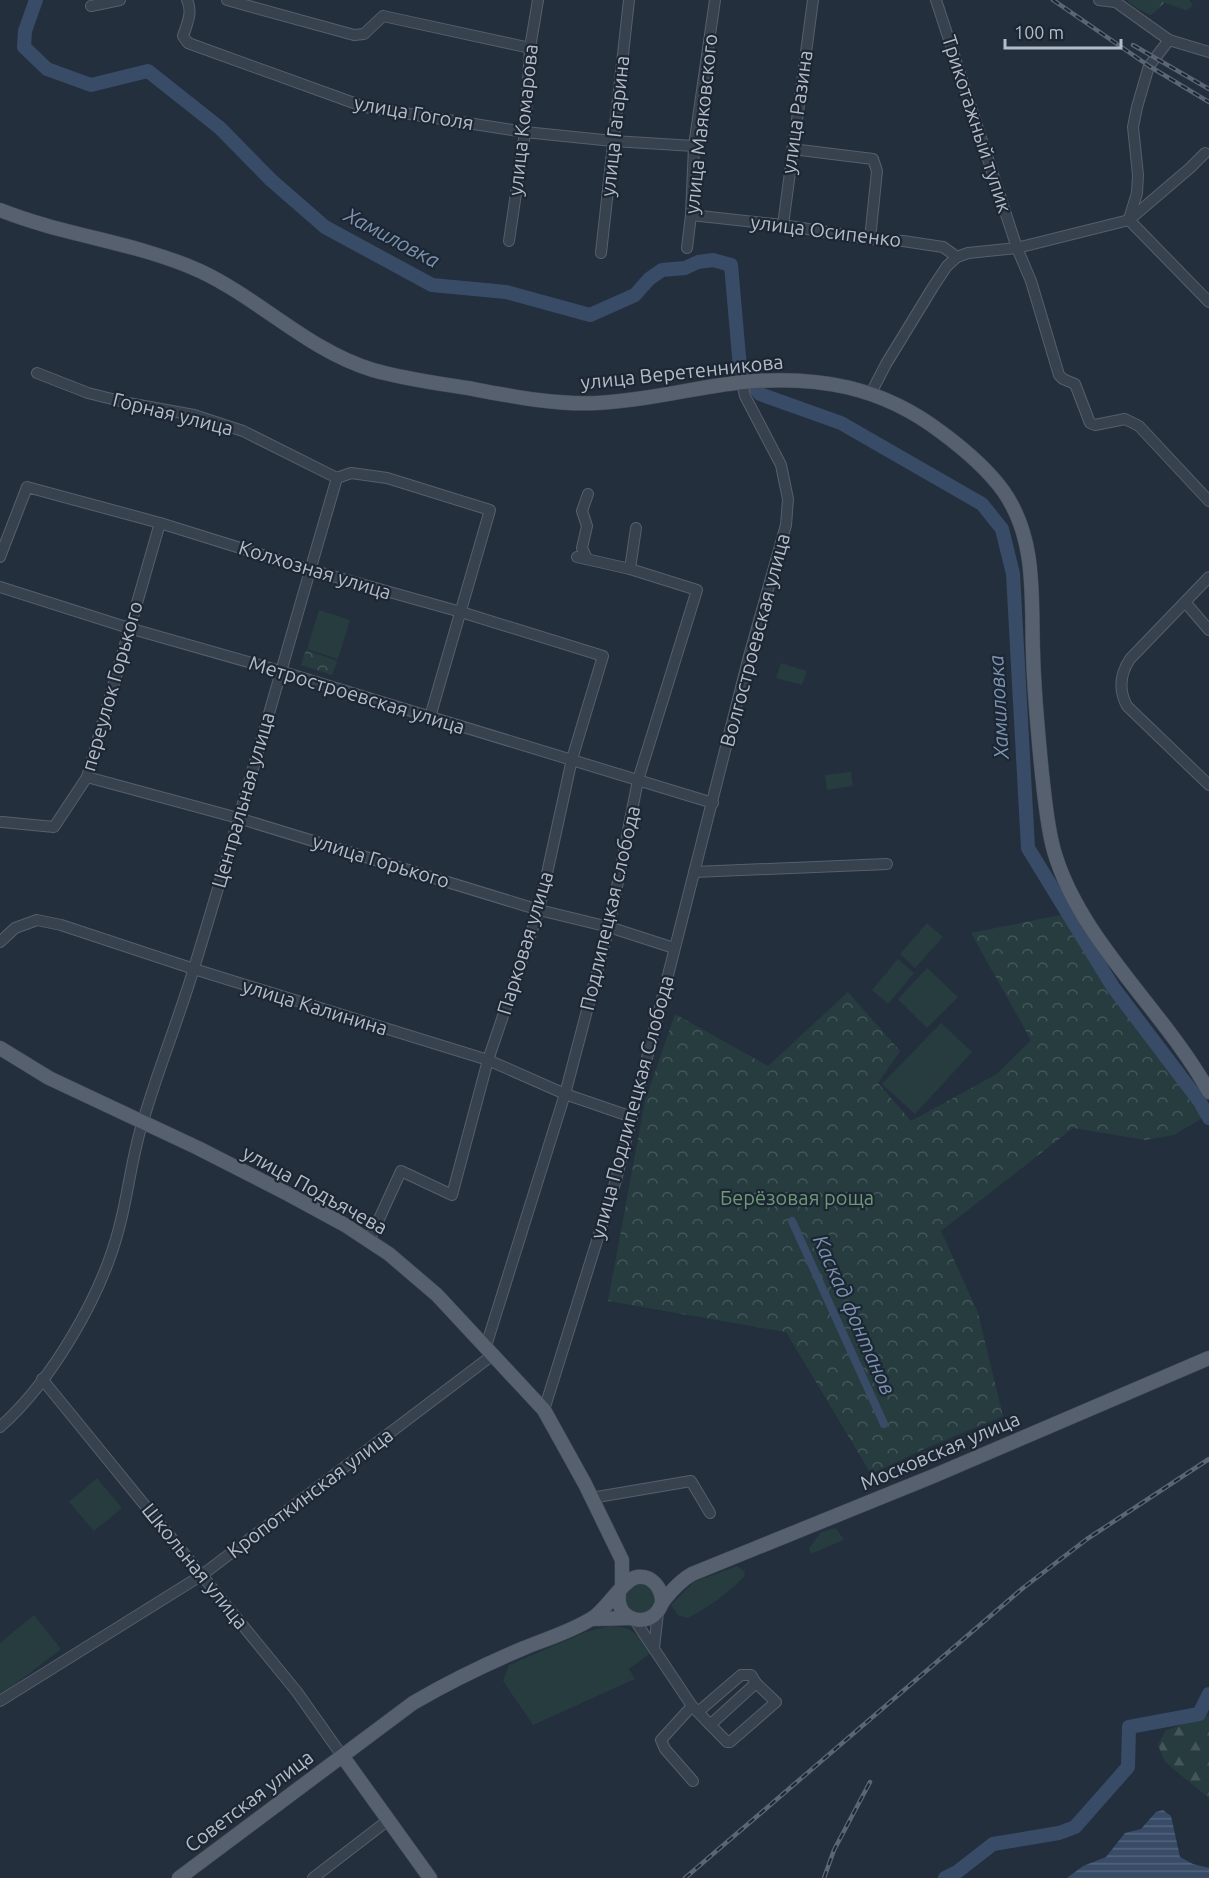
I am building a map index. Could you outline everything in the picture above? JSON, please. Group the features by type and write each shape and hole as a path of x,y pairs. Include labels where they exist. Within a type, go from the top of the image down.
{"main road":[{"name":"улица Веретенникова","path":"0,210 46,226 130,245 181,263 233,289 329,350 373,370 516,397 562,402 598,403 742,382 788,380 828,383 850,386 871,393 926,420 960,447 991,477 1003,491 1022,526 1029,553 1032,582 1033,656 1048,827 1056,857 1068,886 1106,948 1185,1052 1209,1092"},
{"name":"улица Подъячева","path":"0,1048 49,1078 143,1121 286,1193 345,1225 389,1254 437,1295 544,1410 623,1563 648,1579"},
{"name":"Московская улица","path":"342,1757 413,1703 446,1683 593,1619 631,1578 685,1578 931,1477 1209,1358"},
{"name":"улица Подъячева","path":"620,1590 623,1563"},
{"name":"Московская улица","path":"593,1619 647,1619 685,1578"},
{"path":"648,1579 661,1592 660,1607"},
{"path":"620,1590 619,1605 622,1611 632,1619"},
{"path":"342,1757 430,1878"},
{"name":"Советская улица","path":"179,1878 342,1757"}],"street":[{"path":"91,6 120,0"},
{"name":"улица Гоголя","path":"187,0 189,15 183,36 188,43 365,107 525,132 694,146"},
{"path":"226,0 354,35 364,34 382,16 530,48"},
{"name":"улица Комарова","path":"509,241 525,132 530,48 538,0"},
{"name":"улица Гагарина","path":"601,252 629,0"},
{"name":"улица Маяковского","path":"687,248 694,146 715,0"},
{"name":"улица Разина","path":"783,225 813,0"},
{"name":"Трикотажный тупик","path":"936,0 1017,248 1031,281 1059,375 1075,384 1090,423 1095,425 1125,419 1139,426 1209,501"},
{"path":"1099,0 1114,1 1169,40 1209,52"},
{"path":"1129,220 1137,193 1138,175 1133,127 1137,107 1149,66 1169,40"},
{"path":"792,149 873,159 877,171 870,239"},
{"path":"871,393 927,297 947,266 957,257 968,252 1017,248 1129,220 1190,168 1204,153"},
{"name":"улица Осипенко","path":"691,215 943,247 957,257"},
{"path":"1129,220 1209,302"},
{"name":"Горная улица","path":"37,373 88,393 194,415 243,431 338,478"},
{"name":"Волгостроевская улица","path":"713,804 748,660 786,525 788,499 782,465 746,396 742,382"},
{"path":"338,478 351,474 387,478 490,510 430,717"},
{"name":"Центральная улица","path":"0,1426 30,1396 42,1379 80,1321 105,1271 119,1228 143,1121 194,969 338,478"},
{"name":"Колхозная улица","path":"0,556 27,487 160,523 603,656"},
{"name":"Подлипецкая слобода","path":"490,1350 565,1094 609,927 638,780 697,590 630,569 582,558 587,526 582,511 588,494"},
{"name":"переулок Горького","path":"2,822 54,827 87,777 160,523"},
{"path":"630,569 636,528"},
{"path":"1209,577 1130,659 1120,684 1122,697 1127,706 1209,785"},
{"name":"Метростроевская улица","path":"0,587 129,628 280,670 713,804"},
{"path":"1185,602 1209,630"},
{"name":"Парковая улица","path":"369,1241 400,1171 452,1196 488,1060 539,910 572,759 603,656"},
{"name":"улица Горького","path":"87,777 238,818 539,910 609,927 674,948"},
{"name":"улица Подлипецкая Слобода","path":"544,1410 616,1180 713,804"},
{"path":"694,872 887,864"},
{"name":"улица Калинина","path":"0,942 15,928 37,920 61,925 194,969 488,1060 565,1094 632,1117"},
{"name":"Кропоткинская улица","path":"0,1701 202,1575 490,1350"},
{"name":"Школьная улица","path":"42,1379 297,1692 342,1757"},
{"path":"591,1498 691,1481 710,1513"},
{"path":"654,1648 660,1607"},
{"path":"632,1619 695,1709 728,1743 776,1704 751,1675 741,1675 695,1709 661,1740 671,1756 693,1781"},
{"path":"710,1725 756,1683"},
{"path":"313,1878 387,1821"}],"green space":[{"path":"1127,0 1189,0 1193,5 1185,10 1165,3 1150,15"},
{"path":"319,610 350,620 338,659 307,649"},
{"path":"306,650 337,661 332,675 301,665"},
{"path":"781,663 807,671 802,685 776,678"},
{"path":"851,772 853,786 827,790 825,775"},
{"name":"Берёзовая роща","path":"1065,914 1138,1026 1202,1118 1174,1135 1145,1140 1073,1128 941,1231 978,1313 1003,1416 871,1474 786,1332 608,1301 645,1101 675,1014 768,1066 848,992 900,1051 878,1083 911,1121 997,1074 1031,1040 971,933"},
{"path":"927,923 943,937 915,968 900,954"},
{"path":"898,959 914,973 888,1004 872,990"},
{"path":"927,968 958,997 927,1028 898,999"},
{"path":"941,1023 972,1052 915,1114 882,1084"},
{"path":"97,1478 122,1508 94,1531 69,1502"},
{"path":"836,1528 844,1540 811,1554 809,1548 821,1532"},
{"path":"737,1566 745,1572 744,1577 724,1595 687,1618 678,1615 671,1605 694,1582"},
{"path":"640,1579 659,1596 650,1615 629,1614 621,1595"},
{"path":"34,1615 61,1649 0,1696 0,1643"},
{"path":"617,1626 634,1632 651,1653 629,1669 635,1679 533,1725 503,1681 509,1665 586,1632"},
{"path":"1209,1715 1209,1798 1165,1762 1158,1745 1166,1730"}],"water":[{"path":"1163,1810 1171,1816 1180,1857 1193,1864 1209,1868 1209,1878 1067,1878 1083,1866 1106,1857 1125,1833 1141,1829 1156,1812"}],"waterway":[{"name":"Хамиловка","path":"36,0 25,31 24,47 47,69 91,85 148,71 220,128 271,180 325,227 432,285 506,292 590,315 635,295 649,279 662,270 685,268 698,262 713,260 731,265 740,368 745,375"},
{"name":"Хамиловка","path":"755,388 760,394 841,423 982,504 1002,529 1013,574 1028,848 1113,987 1200,1102 1209,1118"},
{"name":"Каскад фонтанов","path":"792,1221 884,1424"},
{"name":"Хамиловка","path":"945,1878 957,1872 993,1844 1059,1833 1075,1827 1128,1767 1129,1727 1199,1714 1209,1694"}],"railway":[{"path":"1053,0 1149,66 1209,102"},
{"path":"1133,45 1209,89"},
{"path":"685,1878 1023,1588 1087,1539 1209,1459"},
{"path":"824,1878 834,1850 870,1782"}]}
